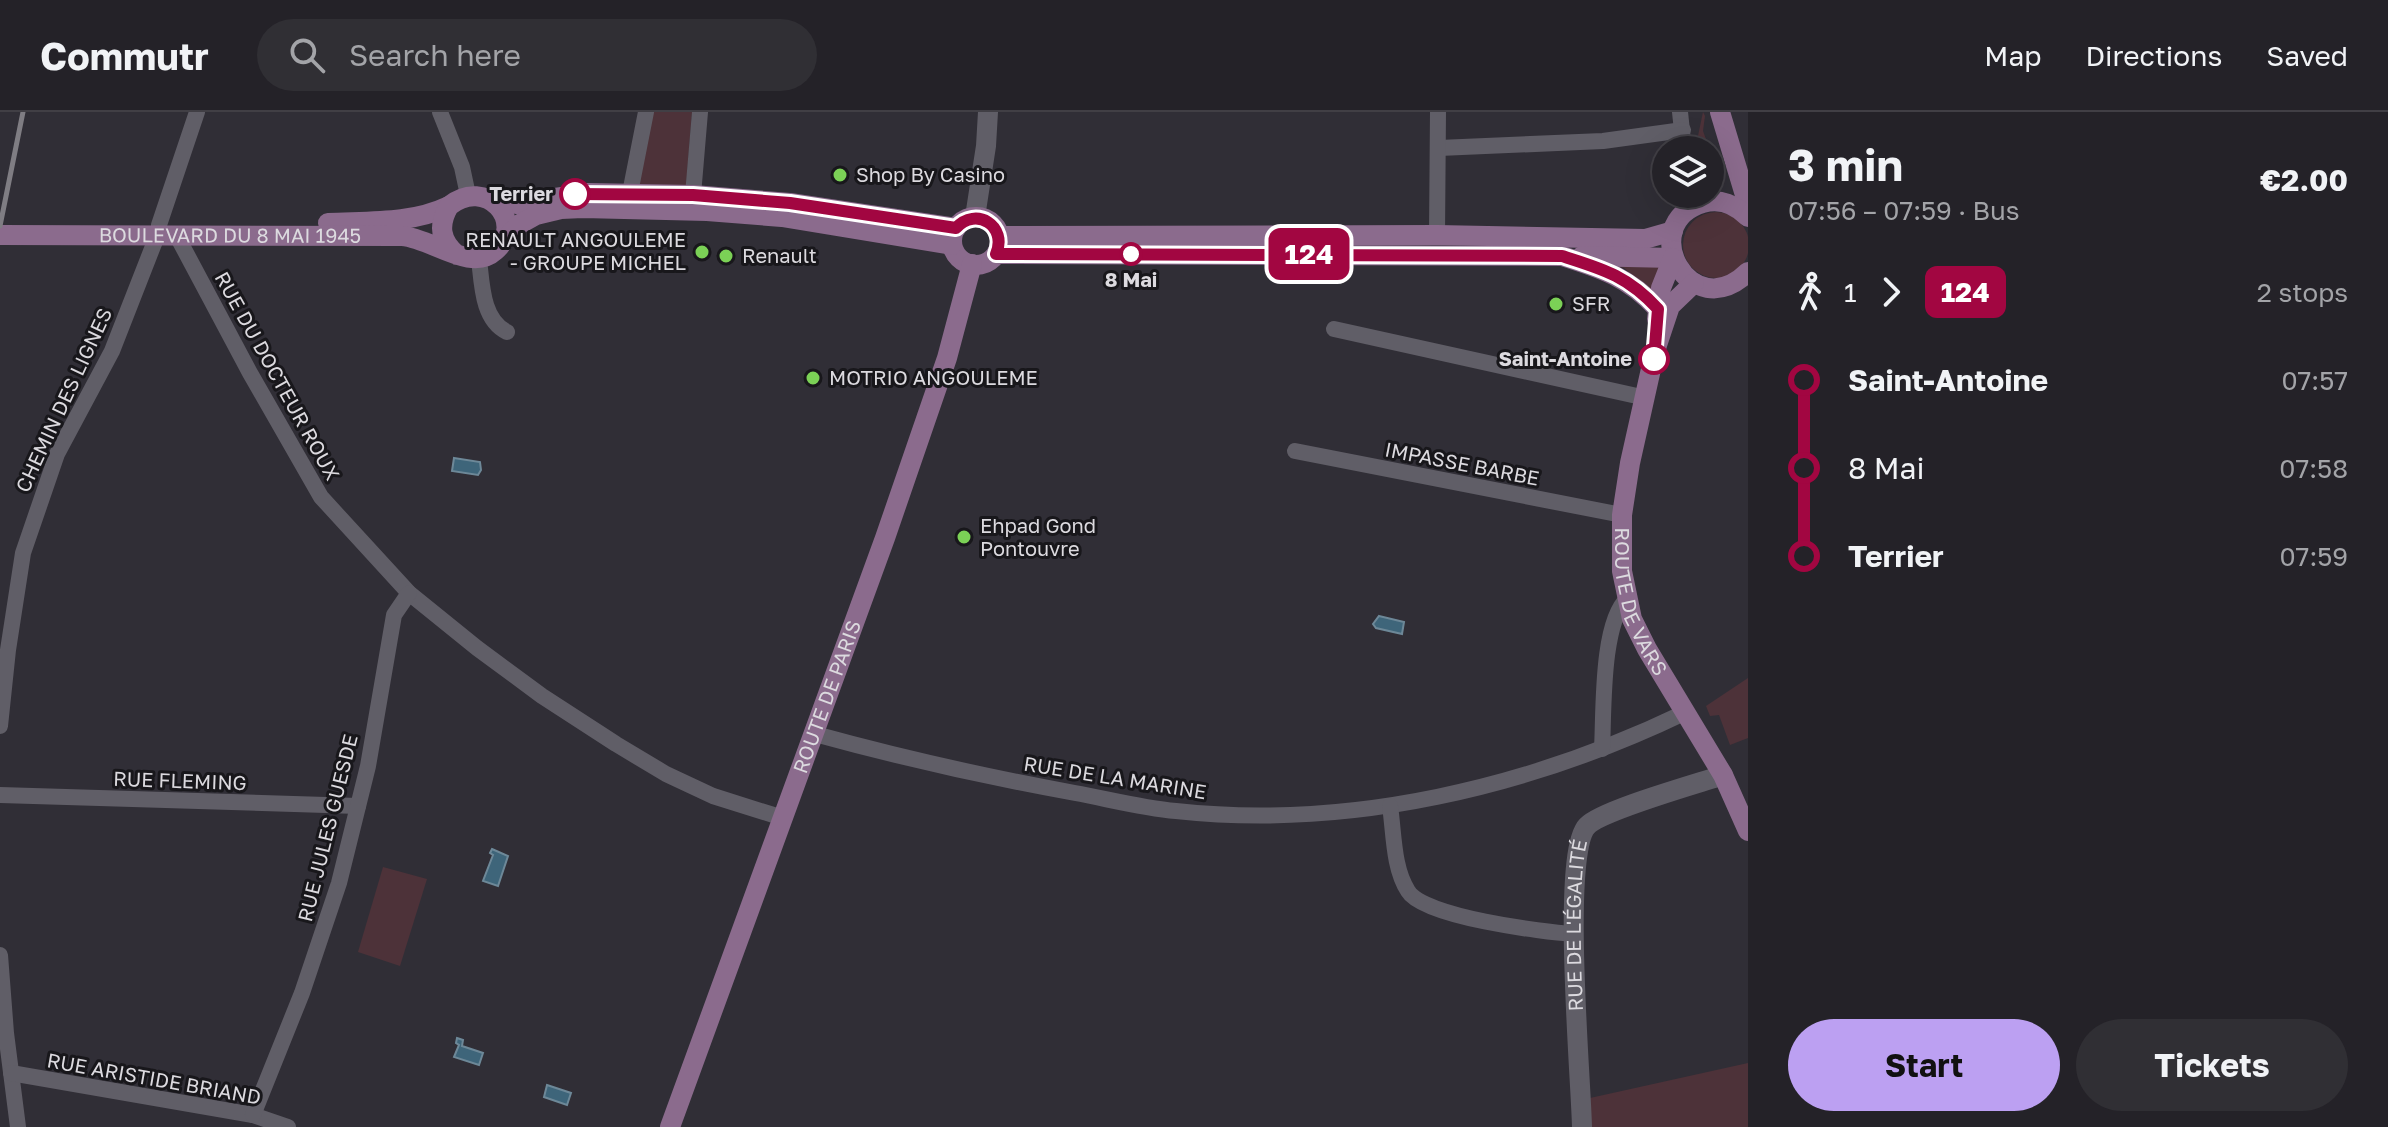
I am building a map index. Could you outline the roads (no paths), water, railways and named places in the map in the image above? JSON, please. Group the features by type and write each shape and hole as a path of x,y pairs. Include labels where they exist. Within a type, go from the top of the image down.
{"main road":[{"path":"1720,112 1738,166 1748,217"},
{"path":"1724,196 1730,177 1738,166"},
{"path":"630,193 790,203 954,236 707,211 561,209 536,215 518,225 497,250 479,259 467,259 457,255 443,238 441,227 449,206 468,195 516,204 573,194 630,193"},
{"path":"492,200 504,215 506,233 503,242"},
{"path":"1724,203 1735,206 1748,217"},
{"name":"BOULEVARD DU 8 MAI 1945","path":"270,231 411,219 431,215 449,206"},
{"path":"997,245 1437,235 1645,239 1673,231 1689,208"},
{"path":"975,217 990,222 997,245 986,262 972,264 959,258 954,236 968,218 975,217"},
{"name":"BOULEVARD DU 8 MAI 1945","path":"0,222 69,229 270,231 411,237 428,241 457,255"},
{"name":"BOULEVARD DU 8 MAI 1945","path":"0,235 69,229"},
{"name":"ROUTE DE VARS","path":"1673,231 1673,258 1661,288 1655,351 1630,463 1622,515 1622,571 1632,619 1723,775 1748,831"},
{"path":"997,245 1673,258 1685,277 1694,283 1718,288 1729,285 1748,272"},
{"path":"1562,256 1613,272 1640,290 1658,309"},
{"name":"ROUTE DE PARIS","path":"670,1127 815,734 947,358 972,264"},
{"name":"ROUTE DE VARS","path":"1655,351 1670,306 1694,283"}],"street":[{"name":"CHEMIN DES LIGNES","path":"0,726 8,650 27,539 57,454 175,232 183,153 197,112"},
{"path":"440,112 462,167 468,195"},
{"path":"630,193 646,112"},
{"path":"693,195 700,112"},
{"path":"975,217 988,112"},
{"path":"1437,235 1438,112"},
{"path":"1680,112 1683,136"},
{"path":"1439,148 1603,141 1683,130"},
{"name":"RUE DU DOCTEUR ROUX","path":"175,232 314,487 409,593 542,696 666,774 713,796 785,814"},
{"path":"479,259 488,313 507,332"},
{"path":"1334,329 1646,398"},
{"name":"IMPASSE BARBE","path":"1295,451 1622,515"},
{"name":"RUE JULES GUESDE","path":"253,1115 302,993 339,883 368,766 394,615 409,593"},
{"path":"1602,749 1609,631 1620,605 1627,599"},
{"name":"RUE DE LA MARINE","path":"815,734 917,762 1174,811 1269,815 1390,806 1465,790 1602,749 1686,712"},
{"name":"RUE DE L'ÉGALITÉ","path":"1582,1127 1573,885 1579,841 1590,822 1723,775"},
{"name":"RUE FLEMING","path":"0,795 358,806"},
{"path":"1390,806 1402,880 1417,901 1443,911 1527,931 1574,934"},
{"path":"0,955 18,1127"},
{"name":"RUE ARISTIDE BRIAND","path":"11,1073 253,1115 288,1127"}],"water":[{"path":"454,458 480,462 481,470 478,475 452,471"},
{"path":"1379,616 1404,622 1402,634 1376,628 1373,624"},
{"path":"492,849 508,856 498,886 483,881 493,855 490,853"},
{"path":"457,1038 463,1040 462,1046 483,1053 479,1065 454,1057 459,1045"},
{"path":"547,1085 571,1093 567,1105 544,1097"}],"railway":[{"path":"0,226 23,112"}],"place":[{"name":"Shop By Casino","path":"840,175"},
{"name":"Terrier","path":"575,194"},
{"name":"RENAULT ANGOULEME - GROUPE MICHEL","path":"702,252"},
{"name":"8 Mai","path":"1131,254"},
{"name":"Renault","path":"726,256"},
{"name":"SFR","path":"1556,304"},
{"name":"Saint-Antoine","path":"1654,359"},
{"name":"MOTRIO ANGOULEME","path":"813,378"},
{"name":"Ehpad Gond Pontouvre","path":"964,537"}]}
